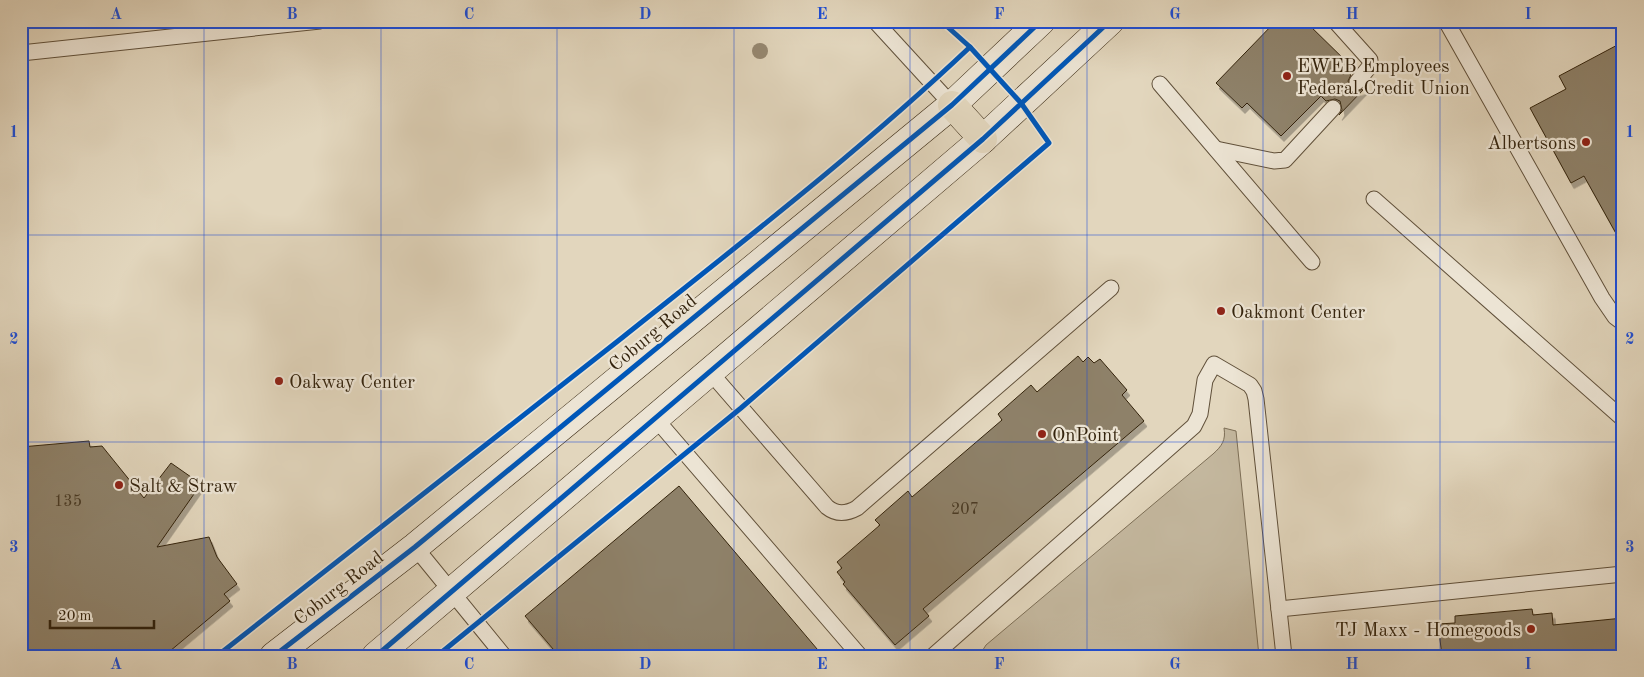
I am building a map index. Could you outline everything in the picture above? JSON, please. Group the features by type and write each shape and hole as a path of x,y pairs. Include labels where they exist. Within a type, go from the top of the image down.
{"main road":[{"name":"Coburg Road","path":"274,656 415,547 952,105 1040,21"},
{"path":"376,656 983,139 1110,21"},
{"path":"952,105 983,139"}],"lane":[{"path":"21,53 320,21"},
{"path":"875,21 952,105"},
{"path":"1335,21 1370,60 1370,66 1357,82"},
{"path":"1446,21 1602,298 1615,317 1623,323"},
{"path":"1160,84 1312,262"},
{"path":"1216,150 1274,161 1285,160 1333,108"},
{"path":"1374,199 1623,419"},
{"path":"710,372 827,507 832,511 844,513 857,508 1111,288"},
{"path":"932,656 1194,426 1200,414 1205,380 1214,364 1250,386 1254,391 1256,399 1284,656"},
{"path":"655,418 860,656"},
{"path":"415,547 504,656"},
{"path":"1279,609 1623,574"}],"shaded area":[{"path":"1224,428 1236,431 1259,656 979,656 986,645 1213,454 1223,443"}],"building":[{"name":"EWEB Employees Federal Credit Union","path":"1276,21 1305,21 1350,65 1345,70 1351,75 1348,81 1351,89 1356,91 1364,89 1339,115 1342,110 1340,101 1335,99 1326,101 1321,96 1281,136 1247,103 1242,108 1216,83"},
{"name":"Albertsons","path":"1623,42 1623,246 1584,176 1571,183 1530,108 1566,89 1559,76"},
{"path":"1078,356 1083,362 1088,357 1094,363 1100,359 1127,390 1122,395 1144,421 923,609 929,616 895,645 843,584 845,582 837,572 842,568 837,562 880,525 875,520 908,491 912,497 1002,420 998,414 1031,385 1037,392"},
{"path":"89,441 90,447 102,446 144,498 171,463 201,484 157,547 209,537 217,557 237,584 224,594 230,601 164,656 33,656 21,640 21,447"},
{"path":"679,486 823,656 559,656 525,616"},
{"name":"TJ Maxx - Homegoods","path":"1532,609 1533,615 1552,613 1553,625 1623,618 1623,656 1442,656 1438,624 1455,623 1455,616"}],"cycle path":[{"path":"437,656 741,408 1049,143 1021,103 970,47 941,21"},
{"path":"274,656 415,547 952,105 1041,21"},
{"path":"376,656 983,139 1110,21"},
{"path":"217,656 756,231 886,123 970,47"}],"place":[{"name":"EWEB Employees Federal Credit Union","path":"1287,76"},
{"name":"Albertsons","path":"1586,142"},
{"name":"Oakmont Center","path":"1221,311"},
{"name":"Oakway Center","path":"279,381"},
{"name":"OnPoint","path":"1042,434"},
{"name":"Salt & Straw","path":"119,485"},
{"name":"TJ Maxx - Homegoods","path":"1531,629"}]}
